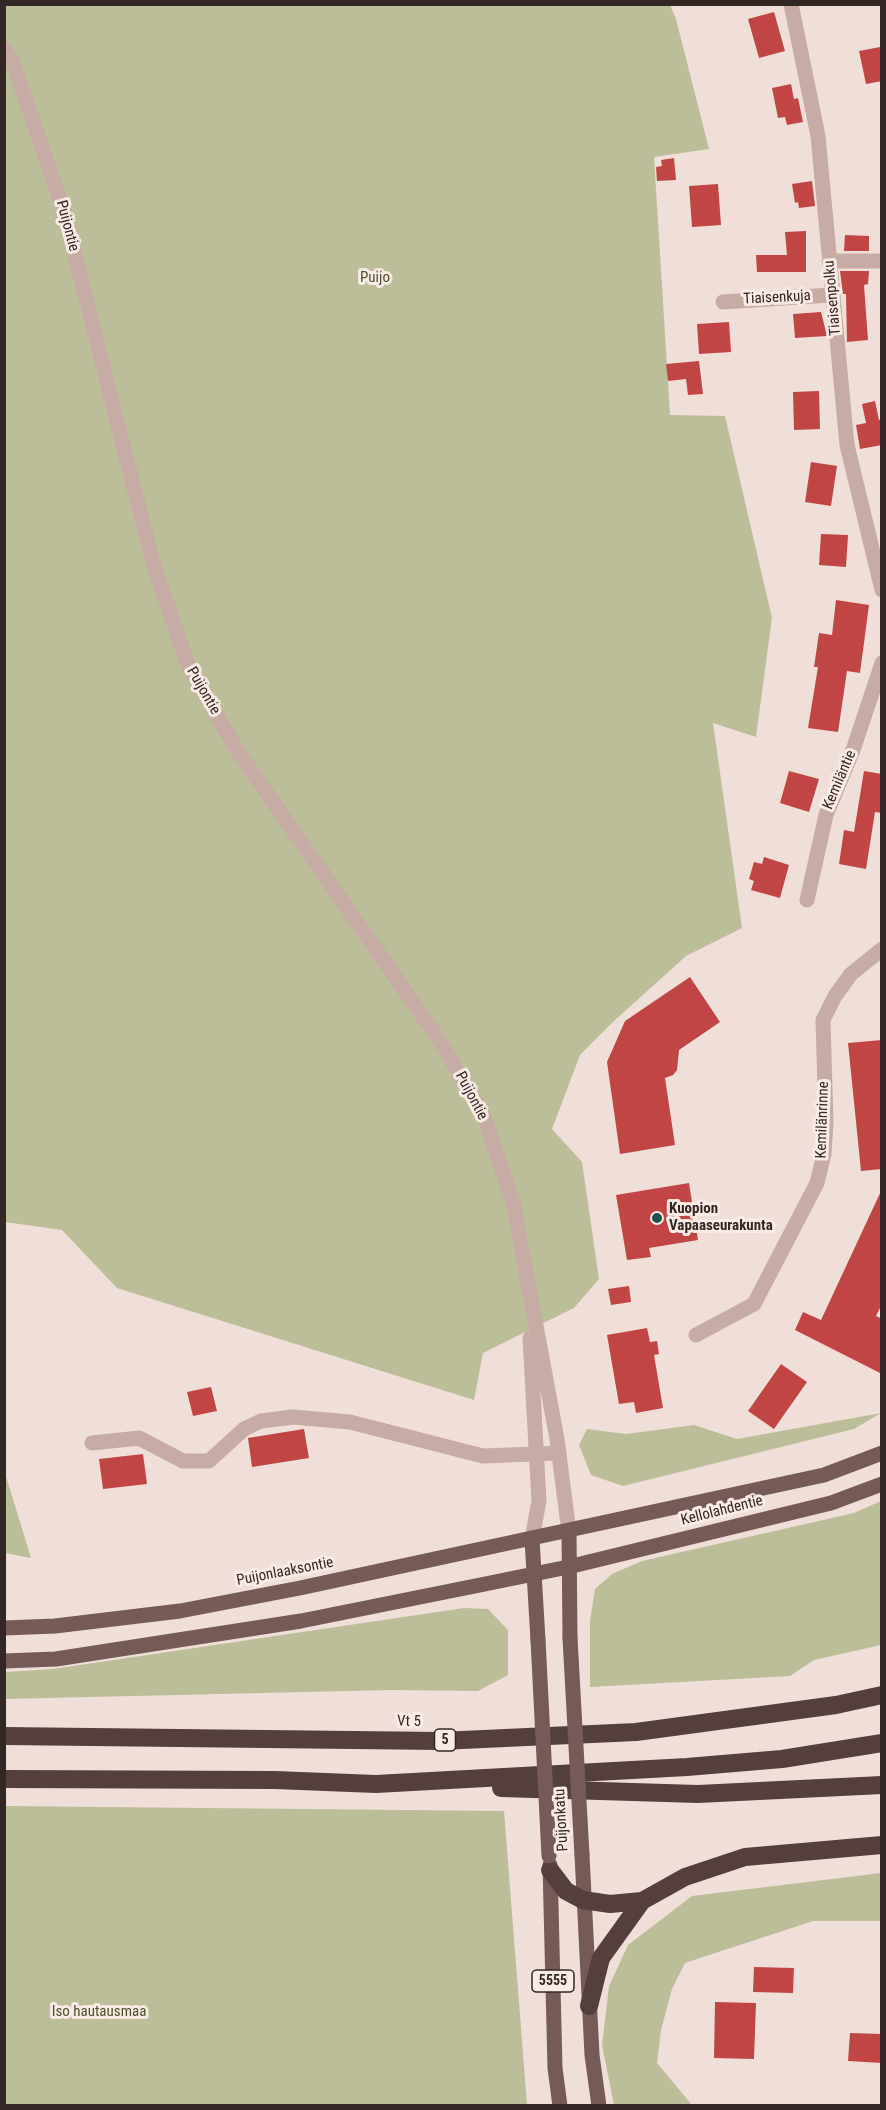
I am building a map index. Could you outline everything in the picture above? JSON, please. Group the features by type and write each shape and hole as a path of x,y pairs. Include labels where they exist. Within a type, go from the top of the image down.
{"highway":[{"name":"Vt 5","path":"4,1736 440,1741 636,1732 825,1706 882,1695"},
{"path":"376,1784 782,1760 882,1743"},
{"path":"4,1779 264,1780 698,1794 882,1785"},
{"path":"550,1863 566,1890 583,1900 610,1904 642,1901 685,1877 745,1857 882,1845"},
{"path":"589,2007 601,1958 642,1901"}],"main road":[{"name":"Kellolahdentie","path":"569,1532 824,1475 882,1453"},
{"name":"Kellolahdentie","path":"568,1567 831,1503 882,1484"},
{"name":"Puijonlaaksontie","path":"4,1628 55,1626 180,1611 569,1532"},
{"name":"Puijonkatu","path":"569,1532 570,1638 583,1900 592,2055 599,2106"},
{"name":"Puijonkatu","path":"532,1539 536,1573 550,1863 555,2068 560,2106"},
{"path":"4,1661 56,1659 301,1621 568,1567"}],"street":[{"name":"Tiaisenpolku","path":"791,4 818,136 831,295 847,445 882,590"},
{"name":"Puijontie","path":"4,49 13,62 64,211 152,559 188,665 237,750 440,1041 483,1114 513,1201 559,1453 569,1532"},
{"path":"829,261 882,261"},
{"name":"Tiaisenkuja","path":"723,302 831,295"},
{"name":"Kemiläntie","path":"807,900 826,815 854,750 882,663"},
{"name":"Kemilänrinne","path":"696,1335 754,1304 817,1183 824,1154 826,1123 823,1020 850,974 882,949"},
{"name":"Puijontie","path":"527,1275 539,1502 532,1539"},
{"path":"92,1443 139,1438 183,1461 209,1461 261,1420 293,1417 350,1422 483,1456 559,1453"}],"green space":[{"name":"Puijo","path":"5,5 670,5 676,19 709,149 654,157 670,415 725,416 772,618 756,737 713,723 742,928 686,956 580,1055 552,1129 582,1162 599,1279 574,1308 483,1353 474,1400 117,1288 62,1230 5,1222"},
{"path":"881,1413 854,1429 623,1486 591,1475 579,1445 587,1429 626,1434 694,1425 737,1439"},
{"path":"5,1473 31,1558 5,1553"},
{"path":"881,1501 881,1645 814,1660 790,1676 590,1687 590,1621 595,1589 612,1574 642,1561 854,1513"},
{"path":"464,1608 488,1609 508,1630 508,1675 478,1691 391,1690 5,1699 5,1672 53,1669"},
{"name":"Iso hautausmaa","path":"5,1806 504,1811 527,2105 5,2105"},
{"path":"881,1873 881,1921 813,1921 685,1963 672,1989 661,2030 657,2063 692,2105 614,2105 602,2045 609,1986 628,1945 692,1896"}],"building":[{"path":"774,12 785,51 759,58 748,19"},
{"path":"880,47 882,81 866,84 859,51"},
{"path":"791,84 794,99 798,98 803,122 787,125 785,117 778,118 772,88"},
{"path":"674,158 676,180 657,181 656,167 662,166 661,160"},
{"path":"812,181 815,206 799,208 798,202 795,203 792,184"},
{"path":"718,184 721,225 692,227 689,186"},
{"path":"806,231 806,272 757,272 756,255 787,255 785,232"},
{"path":"845,235 869,236 869,251 844,251"},
{"path":"840,271 869,271 868,284 864,285 868,340 847,342 846,294 843,294"},
{"path":"821,312 827,336 795,338 793,314"},
{"path":"729,322 731,352 699,354 697,324"},
{"path":"699,361 703,394 688,395 686,379 668,381 666,364"},
{"path":"819,391 820,429 794,430 793,392"},
{"path":"875,401 879,420 882,419 882,445 860,449 856,425 866,423 862,404"},
{"path":"811,462 837,466 831,506 805,502"},
{"path":"821,534 848,535 846,567 819,565"},
{"path":"836,600 869,605 860,673 847,671 838,732 808,728 818,667 814,667 819,633 832,635"},
{"path":"789,771 819,779 809,812 780,803"},
{"path":"864,771 882,774 882,813 875,812 866,869 839,864 844,830 854,832"},
{"path":"764,857 789,865 780,898 751,890 754,881 749,879 754,862 762,864"},
{"path":"690,977 720,1022 679,1050 677,1070 673,1075 665,1078 675,1145 620,1154 607,1062 625,1021"},
{"path":"882,1040 882,1169 861,1171 848,1043"},
{"name":"Kuopion Vapaaseurakunta","path":"689,1183 698,1240 649,1248 651,1257 627,1260 616,1195"},
{"path":"882,1189 882,1304 876,1316 882,1319 882,1374 795,1330 803,1312 821,1320"},
{"path":"629,1286 631,1302 611,1305 608,1289"},
{"path":"647,1328 650,1342 657,1341 659,1354 654,1355 663,1408 636,1413 634,1402 619,1404 607,1335"},
{"path":"781,1364 807,1382 774,1429 748,1411"},
{"path":"211,1387 217,1411 193,1416 187,1392"},
{"path":"304,1429 309,1458 252,1467 248,1438"},
{"path":"143,1454 147,1484 103,1489 99,1459"},
{"path":"754,1967 794,1968 793,1993 753,1992"},
{"path":"715,2002 756,2003 754,2059 714,2058"},
{"path":"850,2033 882,2034 882,2063 848,2061"}],"place":[{"name":"Kuopion Vapaaseurakunta","path":"657,1218"}]}
